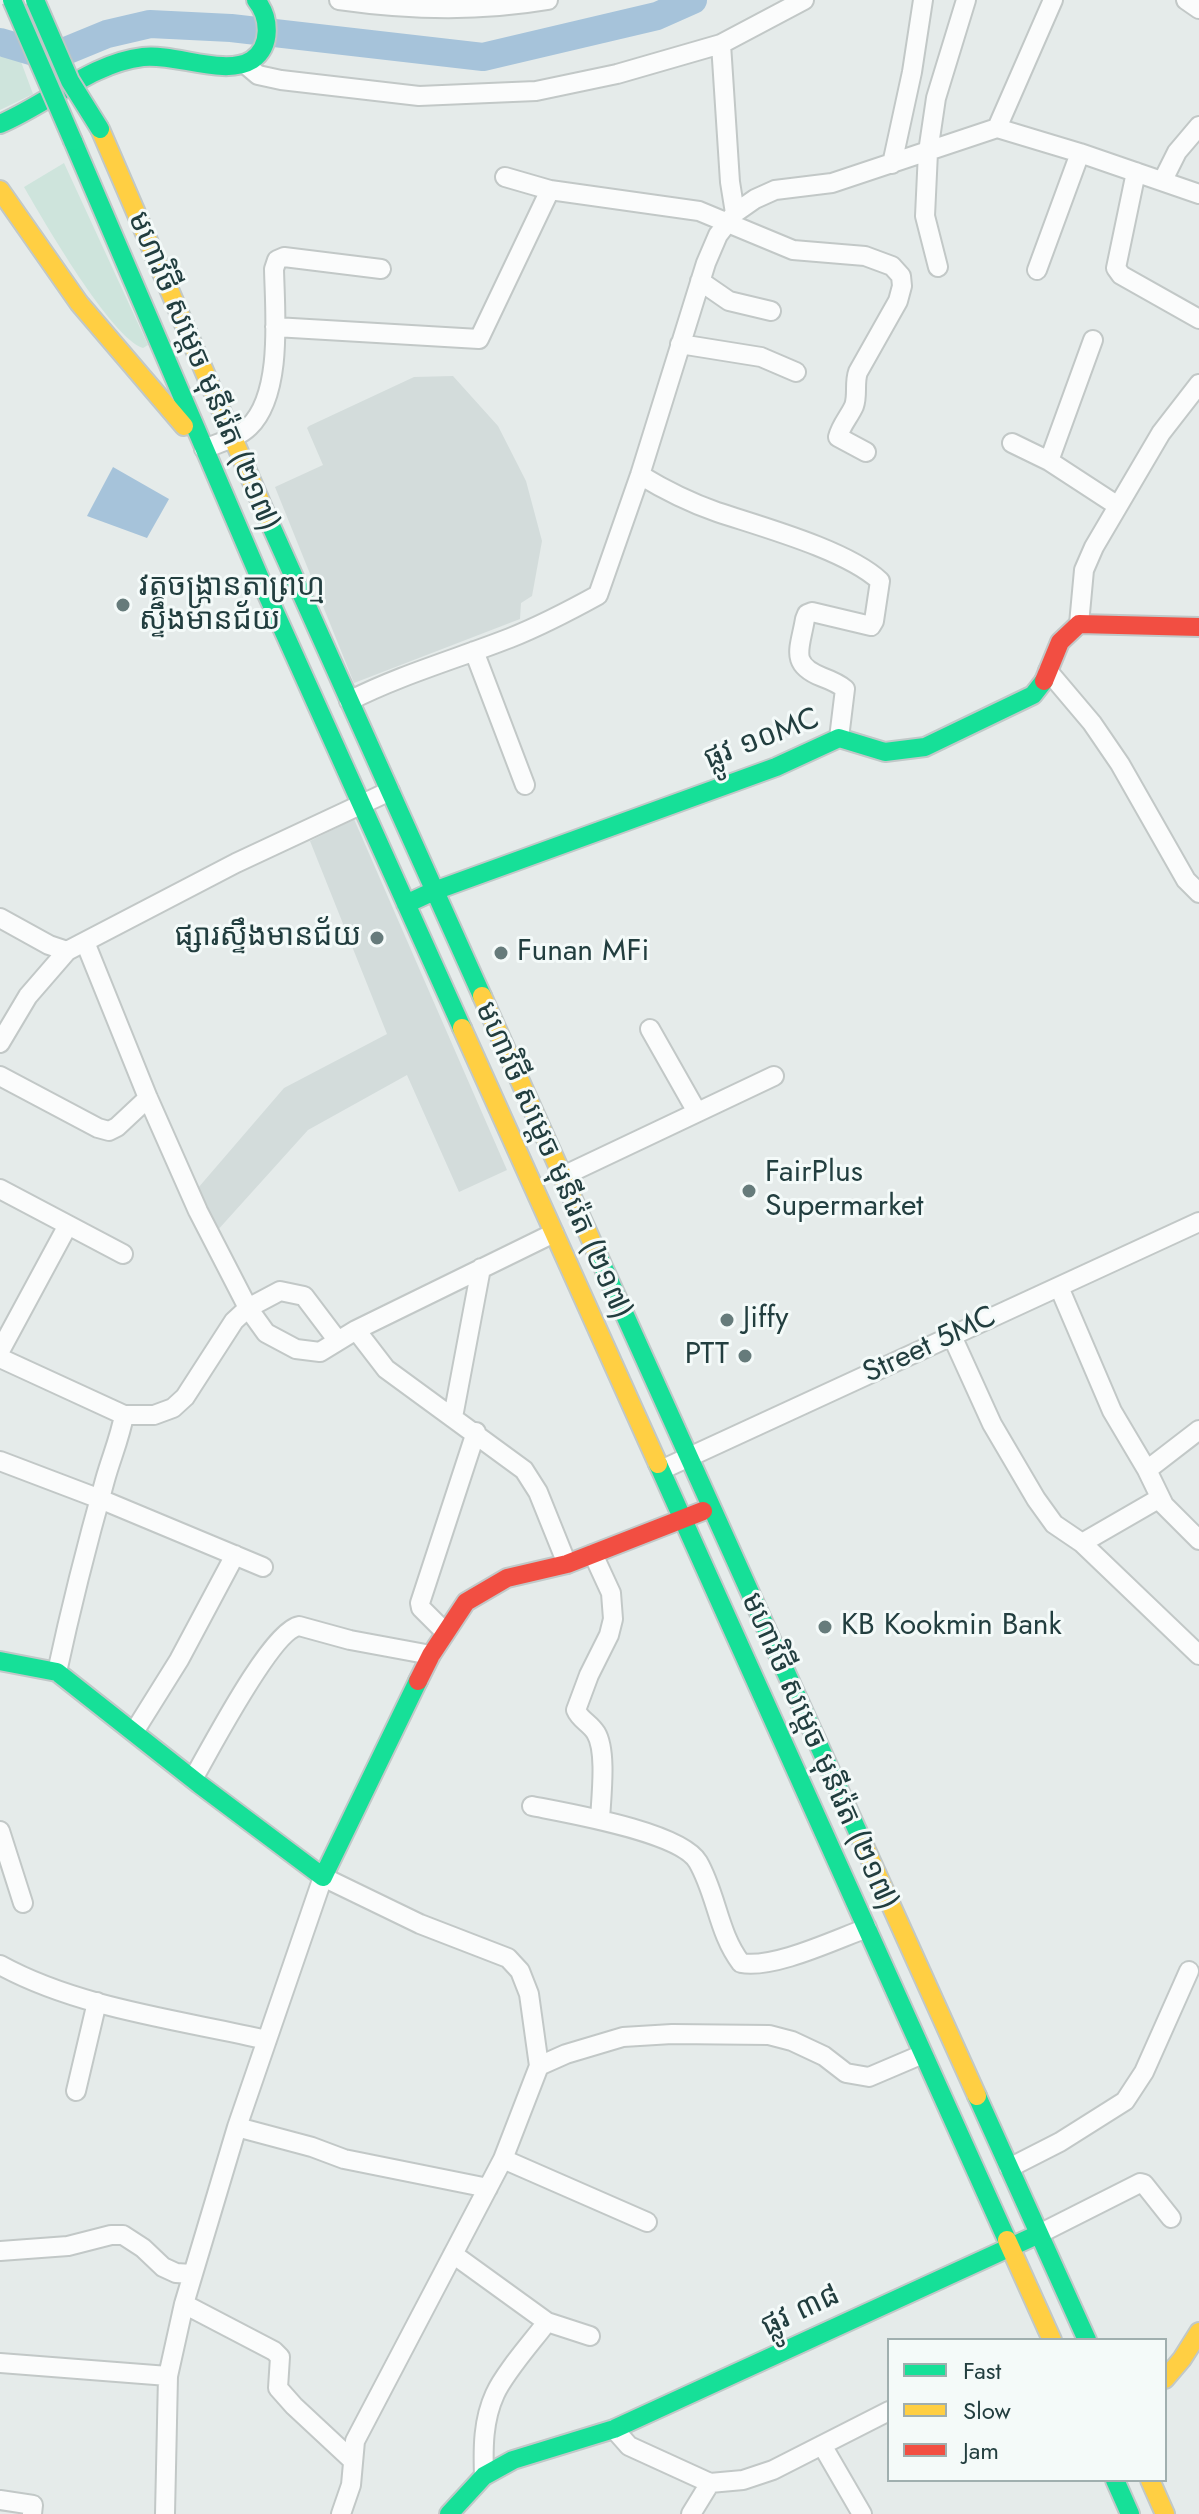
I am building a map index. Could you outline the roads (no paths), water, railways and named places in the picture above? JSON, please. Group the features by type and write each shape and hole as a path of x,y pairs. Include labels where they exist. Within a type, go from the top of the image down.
{"main road":[{"name":"មហាវិថី សម្តេច មុនីរ៉េត (២១៧)","path":"12,0 204,449 361,804 1050,2335"},
{"path":"35,0 70,81 100,129"},
{"path":"0,124 126,60 162,56 228,66 245,64 266,39 263,3"},
{"name":"មហាវិថី សម្តេច មុនីរ៉េត (២១៧)","path":"82,62 100,129 232,437 1086,2338"},
{"path":"1,195 89,316 204,449"},
{"path":"1079,624 1199,627"},
{"name":"ផ្លូវ ១០MC","path":"406,904 434,891 776,767 839,738 885,752 925,747 1033,695 1043,685 1060,642 1079,624"},
{"path":"0,1661 57,1672 323,1877 386,1742 431,1655 466,1602 507,1578 567,1564 712,1507"},
{"name":"ផ្លូវ ៣៨","path":"449,2514 484,2476 513,2460 614,2429 1039,2234"},
{"path":"1167,2377 1199,2332"},
{"path":"1116,2482 1130,2514"},
{"path":"1151,2482 1165,2514"}],"street":[{"path":"339,0 429,9 473,9 548,0"},
{"path":"245,64 258,75 281,80 419,96 536,91 617,74 721,44 804,0"},
{"path":"892,164 912,72 923,0"},
{"path":"938,267 925,216 928,152 936,98 966,0"},
{"path":"997,128 1053,0"},
{"path":"1186,0 1199,9"},
{"path":"721,44 730,219"},
{"path":"1163,180 1177,152 1199,126"},
{"path":"349,701 378,686 560,616 598,595 640,475 700,281 718,235 730,219 755,199 775,190 832,183 997,128 1199,194"},
{"path":"1037,270 1080,153"},
{"path":"1136,172 1116,268 1121,275 1199,319"},
{"path":"505,177 550,190 699,211 730,219 793,250 865,256 892,266 901,276 898,301 858,372 854,406 838,437 866,452"},
{"path":"275,327 479,339 550,190"},
{"path":"204,449 246,430 266,398 273,371 274,269 277,260 284,257 381,269"},
{"path":"700,281 729,301 771,311"},
{"path":"1049,461 1093,340"},
{"path":"680,344 761,357 796,372"},
{"path":"1079,624 1084,570 1094,547 1161,433 1199,384"},
{"path":"1012,443 1049,461 1118,506"},
{"path":"640,475 714,511 758,524 843,559 880,581 871,626 812,612 805,619 798,656 802,666 806,671 845,689 839,738"},
{"path":"474,651 525,785"},
{"path":"1048,671 1106,743 1195,882"},
{"path":"0,1043 28,996 67,951 236,863 390,791"},
{"path":"0,918 49,945 67,951"},
{"path":"85,942 198,1211 248,1308 266,1333 296,1349 320,1352 356,1330 554,1233"},
{"path":"650,1029 697,1112"},
{"path":"0,1076 109,1131 148,1098"},
{"path":"563,1176 774,1076"},
{"path":"0,1189 123,1254"},
{"name":"Street 5MC","path":"661,1470 1199,1222"},
{"path":"0,1351 68,1225"},
{"path":"453,1417 481,1268"},
{"path":"1059,1287 1112,1411 1160,1498 1199,1540"},
{"path":"0,1358 124,1415 154,1415 173,1408 185,1397 234,1321 248,1308 280,1291 304,1296 338,1341"},
{"path":"356,1330 386,1369 524,1470 538,1492 567,1564"},
{"path":"952,1336 992,1424 1054,1524 1082,1543 1199,1655"},
{"path":"57,1672 75,1589 124,1415"},
{"path":"1147,1470 1199,1430"},
{"path":"445,1632 421,1608 421,1595 476,1432"},
{"path":"0,1461 263,1567"},
{"path":"1082,1543 1160,1498"},
{"path":"593,1554 611,1593 613,1619 576,1710 579,1718 589,1723 598,1735 601,1750 600,1820"},
{"path":"134,1732 179,1660 235,1555"},
{"path":"193,1779 245,1689 277,1642 293,1627 431,1655"},
{"path":"532,1806 640,1829 668,1841 697,1859 728,1946 741,1963 755,1966 779,1960 867,1928"},
{"path":"0,1831 23,1903"},
{"path":"165,2514 168,2376 184,2304 237,2127 323,1877 420,1924 515,1963 529,1994 539,2066 503,2159 355,2441 351,2485 341,2514"},
{"path":"0,1966 48,1987 97,2002 267,2040"},
{"path":"1009,2168 1060,2142 1125,2101 1144,2072 1189,1971"},
{"path":"76,2091 97,2002"},
{"path":"539,2066 566,2054 623,2037 672,2034 769,2035 792,2041 824,2056 846,2073 869,2077 923,2054"},
{"path":"237,2127 344,2159 488,2188"},
{"path":"503,2159 647,2222"},
{"name":"ផ្លូវ ៣៨","path":"1039,2234 1140,2183 1171,2218"},
{"path":"0,2251 68,2246 123,2235 163,2267 176,2273 192,2274"},
{"path":"453,2254 547,2322 590,2336"},
{"path":"184,2304 274,2351 280,2357 278,2388 352,2460"},
{"path":"484,2476 484,2434 495,2393 547,2322"},
{"path":"0,2363 168,2376"},
{"path":"614,2429 629,2446 710,2483 743,2480 773,2470 887,2412"},
{"path":"822,2445 862,2514"},
{"path":"691,2514 710,2483"},
{"path":"0,2500 33,2505 32,2514"}],"water":[{"path":"113,467 169,499 147,538 87,516"}],"waterway":[{"path":"0,42 51,57 107,34 150,24 231,28 483,57 657,16 693,0"}],"place":[{"name":"វត្តចង្ក្រានតាព្រហ្ម ស្ទឹងមានជ័យ","path":"123,605"},
{"name":"ផ្សារស្ទឹងមានជ័យ","path":"377,938"},
{"name":"Funan MFi","path":"501,953"},
{"name":"FairPlus Supermarket","path":"749,1191"},
{"name":"Jiffy","path":"727,1320"},
{"name":"PTT","path":"745,1356"},
{"name":"KB Kookmin Bank","path":"825,1627"}]}
